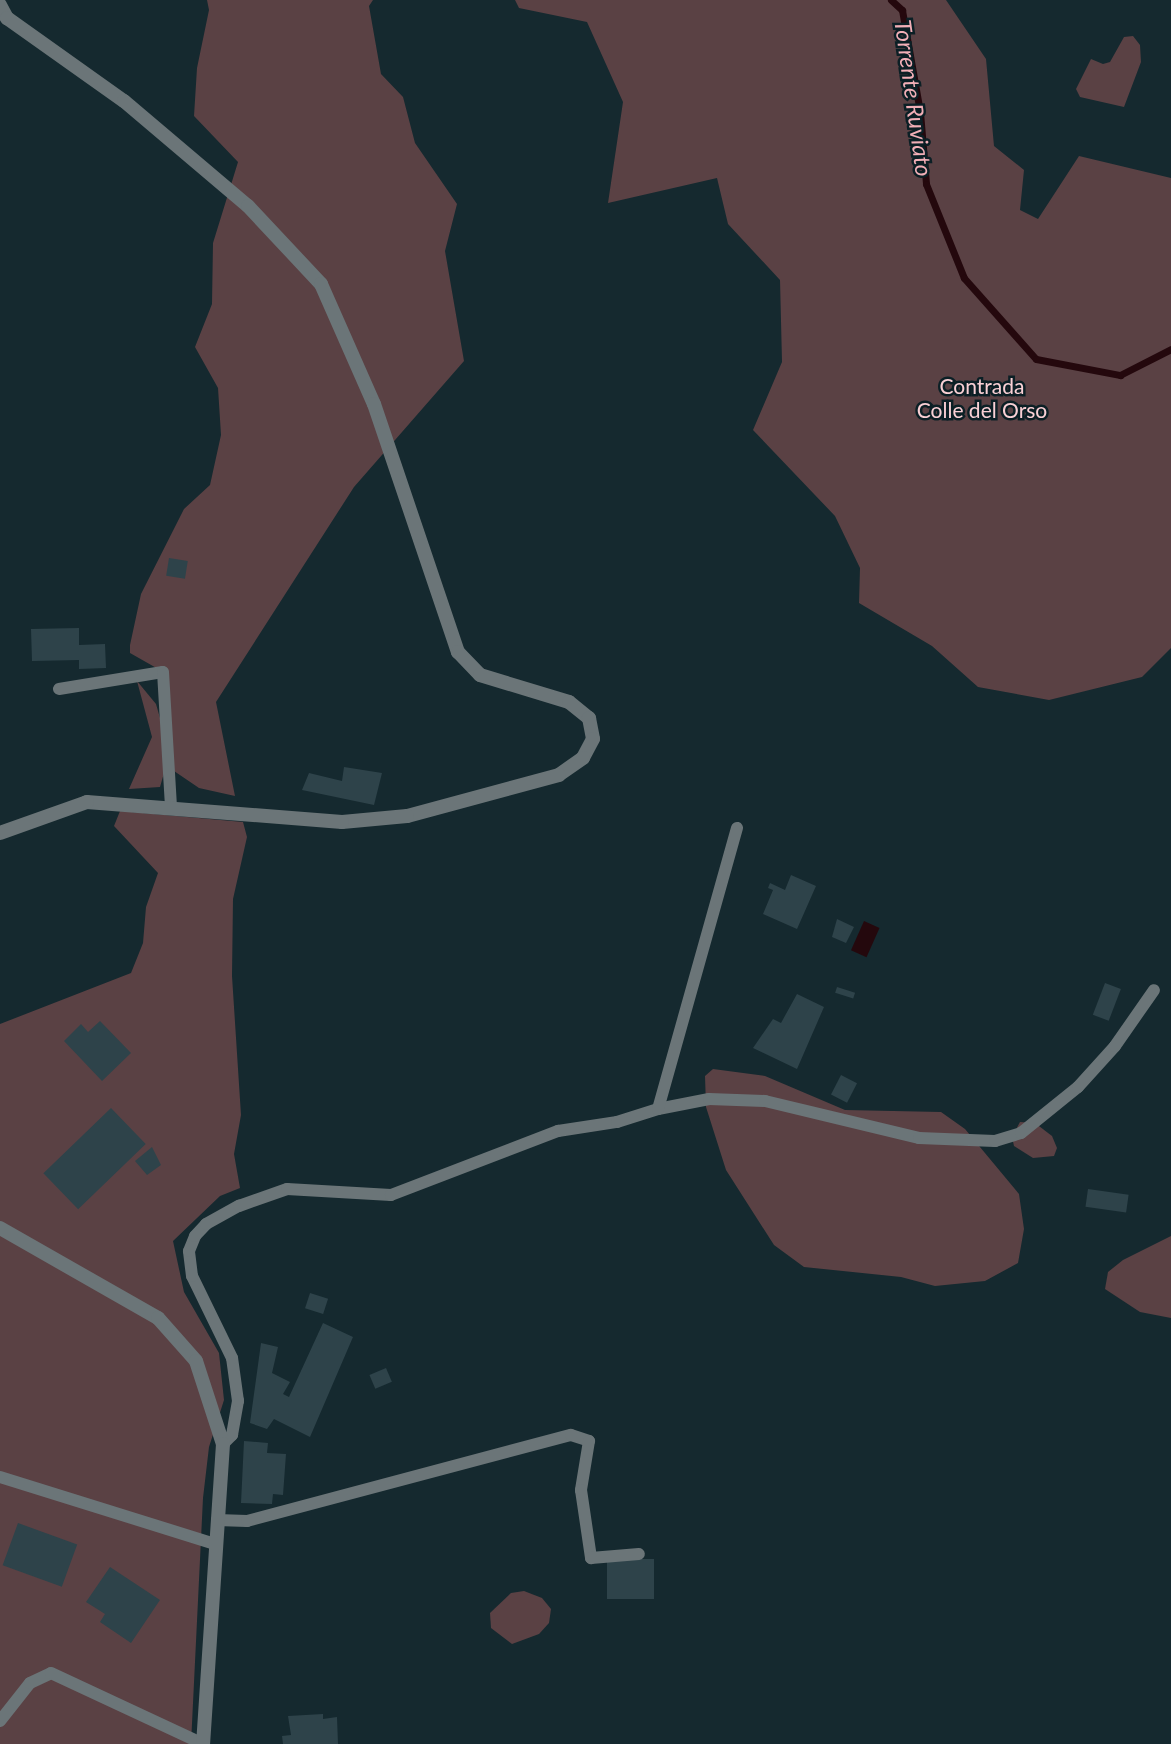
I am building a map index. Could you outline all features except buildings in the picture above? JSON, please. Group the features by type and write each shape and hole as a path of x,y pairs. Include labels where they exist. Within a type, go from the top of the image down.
{"street":[{"path":"0,5 7,18 124,101 248,206 321,284 374,404 458,653 480,675 569,702 589,718 593,740 583,758 559,775 407,816 342,822 172,806 87,803 0,834"},
{"path":"0,1228 158,1318 196,1361 223,1444 202,1744"}],"lane":[{"path":"59,689 163,672 172,806"},
{"path":"658,1109 737,828"},
{"path":"223,1444 232,1435 238,1401 232,1358 192,1276 190,1251 206,1224 287,1189 391,1195 558,1131 617,1122 658,1109 709,1099 765,1101 919,1138 995,1141 1021,1133 1078,1087 1115,1046 1154,990"},
{"path":"217,1520 247,1521 571,1435 589,1441 581,1490 591,1558 639,1554"},
{"path":"0,1477 215,1544"},
{"path":"0,1721 30,1683 51,1673 202,1744"}],"green space":[{"path":"207,0 373,0 369,6 381,74 403,97 415,143 457,204 445,251 464,361 354,487 216,702 235,796 199,788 174,771 167,674 130,653 141,594 184,509 210,485 221,435 218,388 195,347 212,304 213,243 238,162 194,116 197,68 209,10"},
{"name":"Contrada Colle del Orso","path":"515,0 946,0 986,59 994,146 1024,170 1020,210 1038,219 1079,156 1171,178 1171,648 1142,677 1049,700 978,687 932,646 859,603 860,568 835,516 753,430 782,362 780,280 728,224 717,178 608,203 623,102 587,22 519,8"},
{"path":"1133,36 1140,45 1141,62 1124,107 1080,97 1076,89 1091,59 1103,64 1110,62 1124,37"},
{"path":"137,681 156,704 162,725 164,773 160,787 129,789 152,737"},
{"path":"120,811 243,822 247,837 233,899 232,976 241,1115 234,1154 240,1188 220,1196 173,1241 184,1292 219,1353 224,1400 209,1447 203,1498 191,1744 0,1744 0,1024 131,973 143,943 146,907 158,873 114,826"},
{"path":"713,1069 765,1076 845,1110 941,1112 965,1129 1019,1194 1024,1229 1018,1263 985,1281 935,1286 901,1277 804,1267 774,1245 726,1170 706,1107 705,1076"},
{"path":"1020,1122 1035,1123 1052,1136 1057,1148 1054,1156 1033,1158 1014,1146 1012,1137"},
{"path":"1171,1236 1171,1318 1140,1312 1105,1289 1108,1272 1123,1260"},
{"path":"524,1591 542,1598 551,1609 549,1623 539,1634 512,1644 491,1628 490,1613 511,1593"}],"shaded area":[{"path":"864,921 880,928 867,957 851,950"}],"waterway":[{"name":"Torrente Ruviato","path":"891,0 902,10 920,112 926,184 964,278 1036,359 1120,375 1171,349"}]}
